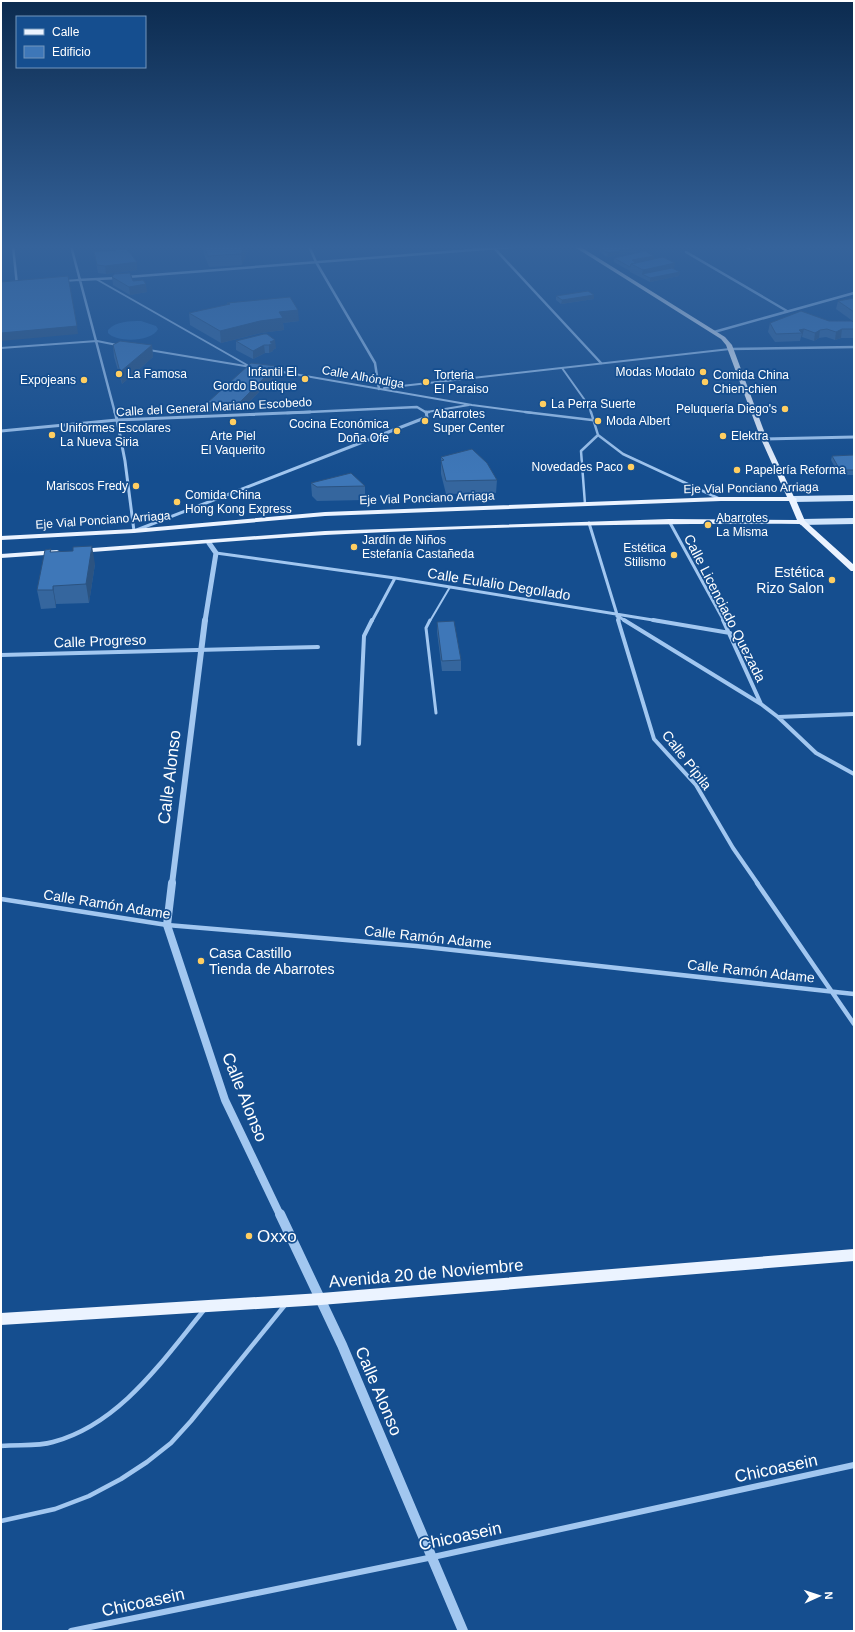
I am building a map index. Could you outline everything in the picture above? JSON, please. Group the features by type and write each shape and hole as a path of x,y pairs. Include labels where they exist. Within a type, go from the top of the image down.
{"main road":[{"path":"698,322 723,338 730,349 764,439 793,499 802,522 854,569"},
{"name":"Eje Vial Ponciano Arriaga","path":"1,538 134,531 325,514 721,499 854,498"},
{"path":"1,556 325,533 669,521 854,521"},
{"name":"Avenida 20 de Noviembre","path":"1,1319 321,1299 854,1255"}],"street":[{"path":"91,322 117,420 134,531 427,418 427,412 472,405"},
{"path":"172,322 250,366"},
{"path":"351,322 375,363 379,389 730,349 854,347"},
{"path":"563,322 601,363"},
{"path":"714,332 748,322"},
{"path":"1,348 97,341 119,346"},
{"path":"142,349 254,367"},
{"path":"562,368 589,406 592,420 598,435 622,454 721,499"},
{"name":"Calle Alhóndiga","path":"269,370 472,405 592,420"},
{"name":"Calle del General Mariano Escobedo","path":"1,431 117,420 417,407 427,412"},
{"path":"585,504 581,451 598,435"},
{"path":"764,439 854,437"},
{"name":"Calle Licenciado Quezada","path":"669,521 730,633 761,704"},
{"name":"Calle Pípila","path":"589,523 615,614 654,739 696,785 733,848 854,1024"},
{"path":"209,542 216,553"},
{"name":"Calle Eulalio Degollado","path":"216,553 395,578 730,633"},
{"name":"Calle Alonso","path":"216,553 200,649 167,925 225,1100 342,1345 433,1557 463,1631"},
{"path":"359,744 364,636 395,578"},
{"name":"Calle Licenciado Quezada","path":"615,614 761,704 778,717 816,753 854,774"},
{"name":"Calle Progreso","path":"1,655 318,647"},
{"path":"778,717 854,714"},
{"name":"Calle Ramón Adame","path":"1,899 167,925 416,946 854,994"},
{"name":"Chicoasein","path":"71,1631 433,1557 854,1465"}],"lane":[{"path":"436,713 426,628 450,587"},
{"path":"1,1521 54,1509 89,1496 121,1479 147,1462 170,1443 191,1421 288,1301"},
{"path":"1,1446 52,1442 71,1436 109,1414 138,1388 207,1307"}],"shaded area":[{"path":"144,322 156,326 158,329 149,337 126,340 112,336 108,333 108,330 111,327 119,323"}],"building":[{"path":"1,322 76,322 77,326 1,333"},
{"path":"205,322 255,322 220,331"},
{"path":"853,322 854,329 842,329 836,332 827,329 820,330 815,333 804,329 799,330 802,333 776,334 770,323"},
{"path":"267,334 275,340 270,342 273,343 269,345 264,345 253,351 236,341"},
{"path":"120,341 152,345 120,372 113,345"},
{"path":"251,363 276,366 240,402 207,403"},
{"path":"472,449 487,463 497,480 446,481 441,461 444,460 441,457"},
{"path":"854,455 854,470 840,470 832,456"},
{"path":"351,473 365,486 317,487 311,483"},
{"path":"92,546 86,584 53,586 53,590 37,590 45,550 51,549 50,552 73,551 73,547"},
{"path":"454,621 461,660 442,661 437,622"}],"place":[{"name":"Modas Modato","path":"703,372"},
{"name":"La Famosa","path":"119,374"},
{"name":"Infantil El Gordo Boutique","path":"305,379"},
{"name":"Expojeans","path":"84,380"},
{"name":"Torteria El Paraiso","path":"426,382"},
{"name":"Comida China Chien-chien","path":"705,382"},
{"name":"La Perra Suerte","path":"543,404"},
{"name":"Peluquería Diego's","path":"785,409"},
{"name":"Abarrotes Super Center","path":"425,421"},
{"name":"Moda Albert","path":"598,421"},
{"name":"Arte Piel El Vaquerito","path":"233,422"},
{"name":"Cocina Económica Doña Ofe","path":"397,431"},
{"name":"Uniformes Escolares La Nueva Siria","path":"52,435"},
{"name":"Elektra","path":"723,436"},
{"name":"Novedades Paco","path":"631,467"},
{"name":"Papelería Reforma","path":"737,470"},
{"name":"Mariscos Fredy","path":"136,486"},
{"name":"Comida China Hong Kong Express","path":"177,502"},
{"name":"Abarrotes La Misma","path":"708,525"},
{"name":"Jardín de Niños Estefanía Castañeda","path":"354,547"},
{"name":"Estética Stilismo","path":"674,555"},
{"name":"Estética Rizo Salon","path":"832,580"},
{"name":"Casa Castillo Tienda de Abarrotes","path":"201,961"},
{"name":"Oxxo","path":"249,1236"}]}
